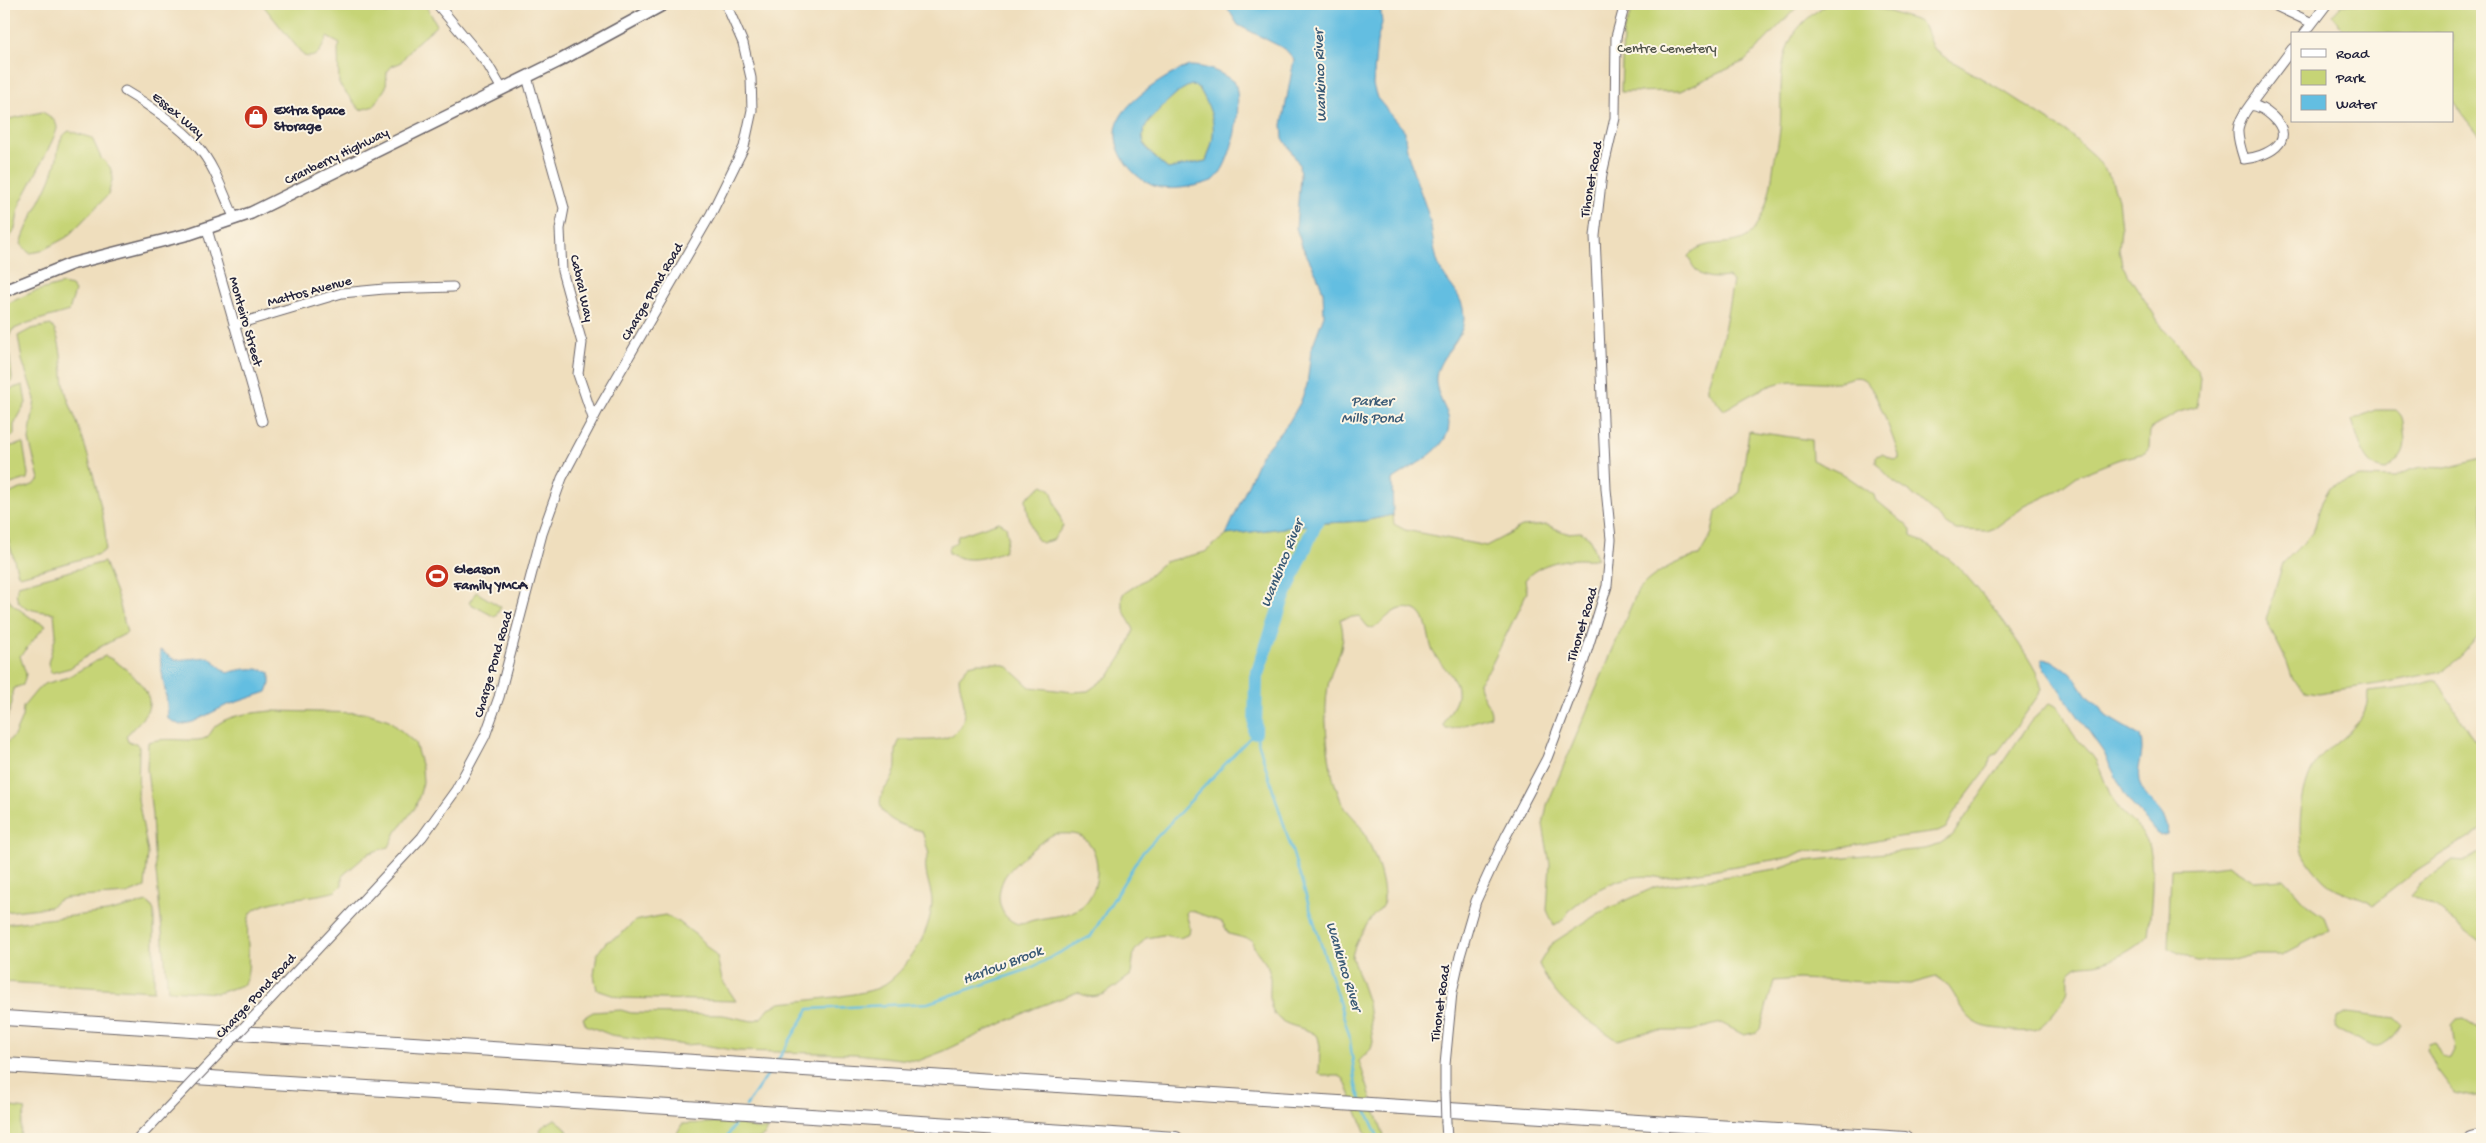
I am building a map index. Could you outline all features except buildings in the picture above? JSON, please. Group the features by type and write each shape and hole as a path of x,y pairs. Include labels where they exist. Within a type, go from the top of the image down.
{"highway":[{"path":"4,1018 1905,1139"},
{"path":"4,1065 1176,1139"},
{"path":"2471,1139 2482,1136"}],"main road":[{"name":"Cranberry Highway","path":"4,291 71,264 207,229 234,219 300,190 527,77 664,4"}],"street":[{"path":"437,4 488,65 502,89"},
{"name":"Charge Pond Road","path":"138,1139 414,846 442,810 466,772 485,736 496,707 552,504 568,467 711,214 734,170 746,139 752,110 751,78 743,43 726,4"},
{"name":"Tihonet Road","path":"1447,1139 1445,1065 1452,992 1460,956 1476,901 1510,827 1547,758 1573,693 1601,610 1607,586 1611,539 1606,489 1596,236 1602,174 1615,118 1616,37 1625,4"},
{"path":"2272,4 2312,23"},
{"path":"2305,32 2327,4"},
{"path":"2250,105 2264,109 2282,128 2282,138 2276,147 2263,156 2244,159 2237,130 2242,116 2250,105 2291,50"},
{"name":"Cabral Way","path":"527,77 564,208 560,229 562,271 582,343 578,374 594,418"},
{"name":"Essex Way","path":"125,91 147,104 199,147 212,170 234,219"},
{"name":"Monteiro Street","path":"207,229 262,421"},
{"name":"Mattos Avenue","path":"234,325 342,293 384,289 453,287"}],"green space":[{"path":"262,4 377,4 386,14 401,4 425,4 437,25 414,45 400,63 392,66 387,72 386,87 374,106 360,110 339,84 338,49 340,44 327,37 316,55 304,56"},
{"name":"Centre Cemetery","path":"1634,4 1800,4 1745,61 1680,91 1621,92 1623,33"},
{"path":"1829,4 1866,4 1918,21 1924,26 1932,47 1943,56 2000,89 2068,133 2096,158 2111,178 2118,199 2121,229 2119,249 2122,265 2164,330 2181,347 2189,362 2197,369 2200,377 2197,407 2179,412 2150,429 2149,448 2145,453 2117,460 2077,476 2055,492 2025,506 1995,528 1987,531 1956,530 1911,493 1894,482 1876,463 1876,456 1882,454 1895,460 1899,459 1899,455 1879,402 1863,379 1854,377 1837,382 1795,381 1776,384 1758,391 1724,410 1708,391 1708,384 1723,336 1733,281 1727,277 1713,278 1703,275 1698,272 1688,256 1704,246 1741,240 1755,228 1763,212 1770,189 1780,129 1782,70 1789,43 1796,30 1807,19 1820,8"},
{"path":"2342,4 2482,4 2482,135 2480,136 2454,103 2454,32 2345,32 2332,15"},
{"path":"1191,85 1199,88 1212,115 1214,132 1210,150 1206,161 1168,169 1147,148 1144,142 1144,129 1147,123 1169,100 1179,91"},
{"path":"42,112 57,125 56,132 20,204 13,233 4,242 4,120"},
{"path":"69,131 92,138 101,158 110,167 113,177 108,195 67,237 41,251 29,253 21,244 50,180 61,139"},
{"path":"63,284 71,286 75,291 69,311 28,323 12,330 8,339 12,378 11,383 4,386 4,305 33,292"},
{"path":"51,325 55,330 59,345 65,390 93,473 104,526 105,550 99,554 20,576 5,528 4,500 12,492 33,485 39,479 29,440 35,399 22,360 18,336 31,329"},
{"path":"23,385 26,403 14,425 14,435 4,440 4,391"},
{"path":"2375,410 2396,410 2402,417 2403,422 2404,449 2396,461 2385,470 2372,464 2367,458 2352,420"},
{"path":"1749,431 1811,440 1812,460 1845,475 1874,495 1875,499 1911,529 1911,535 1956,565 1977,588 2020,645 2039,679 2042,690 1997,753 1990,757 1989,766 1955,811 1946,828 1938,832 1891,838 1832,850 1803,851 1791,857 1662,878 1650,876 1626,879 1604,887 1583,899 1554,926 1547,910 1550,864 1543,825 1547,805 1637,592 1649,580 1665,569 1683,560 1699,556 1712,533 1716,512 1740,492"},
{"path":"23,443 28,474 27,479 4,486 4,448"},
{"path":"2482,459 2482,633 2459,657 2442,671 2384,683 2318,693 2305,691 2293,680 2287,662 2266,620 2283,563 2313,533 2322,501 2330,487 2360,477 2394,478 2410,470 2422,467 2446,468"},
{"path":"1043,485 1051,490 1063,526 1053,540 1041,543 1032,529 1026,498"},
{"path":"1393,515 1394,524 1405,530 1486,546 1522,527 1547,525 1566,533 1581,532 1589,537 1597,558 1566,560 1543,566 1525,580 1527,592 1490,668 1479,682 1491,716 1452,729 1446,729 1444,725 1456,700 1456,685 1435,655 1423,617 1418,612 1411,609 1397,610 1373,628 1368,627 1359,616 1340,619 1343,636 1341,649 1330,677 1326,698 1327,742 1333,779 1338,794 1344,806 1359,824 1368,840 1382,880 1383,905 1372,917 1362,933 1352,957 1368,1003 1373,1042 1371,1049 1359,1061 1385,1139 1368,1139 1344,1079 1339,1076 1322,1076 1319,1073 1320,1046 1318,1037 1309,1031 1283,1022 1274,1014 1270,1002 1269,971 1252,940 1229,934 1222,922 1189,910 1186,913 1190,928 1189,934 1180,938 1163,935 1146,938 1134,952 1131,975 1106,992 1093,997 1085,996 1078,992 1035,1008 944,1051 918,1061 857,1054 738,1051 698,1044 685,1045 611,1035 586,1025 583,1018 593,1012 621,1010 631,1013 723,1015 752,1021 761,1018 769,1008 780,1003 849,995 882,986 901,970 923,938 931,914 932,896 926,871 929,854 922,831 900,824 886,815 880,802 882,794 894,774 896,749 900,740 944,738 952,735 959,728 963,719 964,705 959,677 969,665 998,663 1007,666 1030,687 1073,692 1088,691 1110,675 1125,652 1134,630 1123,608 1123,594 1147,578 1164,562 1205,552 1226,535 1325,523 1364,521","holes":["1055,834 1078,835 1086,840 1092,848 1096,858 1097,869 1093,891 1081,907 1070,913 1022,924 1013,922 1004,914 999,901 1000,887 1004,878 1019,860"]},
{"path":"999,522 1006,526 1008,537 1004,551 976,559 962,558 949,553 948,548 956,542 958,536"},
{"path":"104,562 118,598 127,633 100,647 70,668 51,673 48,663 56,635 54,613 34,610 21,605 16,594 18,585"},
{"path":"4,591 12,604 34,620 46,625 20,656 26,674 23,685 14,688 12,692 12,703 4,728"},
{"path":"476,592 501,607 495,617 469,603"},
{"path":"105,656 126,669 140,683 149,698 146,714 126,736 128,742 136,743 139,747 138,799 148,853 145,887 127,894 65,898 57,901 50,907 4,912 4,745 14,736 22,717 23,707 37,690 44,684 66,678"},
{"path":"2437,680 2469,733 2476,742 2482,745 2482,829 2417,870 2373,905 2368,901 2329,885 2305,856 2301,842 2300,819 2307,782 2316,763 2323,754 2357,724 2367,704 2368,692 2405,688"},
{"path":"2050,703 2059,709 2074,735 2094,757 2115,803 2147,841 2151,858 2152,891 2148,935 2131,950 2117,957 2095,964 2081,965 2070,971 2066,996 2044,1024 2038,1028 2030,1031 2016,1031 1991,1028 1979,1024 1964,1011 1948,985 1936,977 1910,984 1798,979 1774,981 1760,1029 1757,1032 1744,1035 1721,1023 1691,1031 1650,1031 1617,1040 1562,1000 1546,978 1539,964 1551,944 1599,913 1655,887 1776,869 1796,862 1924,849 1938,845 1953,835 2031,721"},
{"path":"271,711 367,713 389,720 415,743 422,768 423,782 415,808 396,832 389,847 369,853 342,876 342,885 336,891 269,903 253,911 249,917 248,968 247,978 243,985 218,993 168,990 147,769 148,742 203,739 218,724 230,718 243,714"},
{"path":"2482,851 2482,943 2438,909 2410,895 2418,886 2453,860 2465,861"},
{"path":"2228,865 2254,881 2284,879 2307,905 2324,917 2329,930 2282,955 2253,955 2230,961 2196,961 2168,948 2171,869"},
{"path":"147,902 154,911 154,991 4,982 4,924 107,912"},
{"path":"665,915 679,922 697,936 717,957 722,980 736,1001 621,998 597,990 594,975 597,954 606,942 619,936 635,921"},
{"path":"2347,1013 2396,1019 2402,1025 2393,1037 2374,1047 2335,1028 2337,1019"},
{"path":"2464,1019 2482,1030 2482,1098 2454,1092 2436,1068 2427,1049 2429,1044 2435,1042 2443,1057 2451,1059 2455,1051 2452,1026 2457,1020"},
{"path":"4,1106 26,1109 21,1124 20,1139 4,1139"},
{"path":"555,1119 565,1127 572,1139 545,1139 540,1131 542,1127"},
{"path":"737,1123 755,1129 768,1129 765,1135 758,1139 674,1139 682,1124"}],"water":[{"name":"Parker Mills Pond","path":"1225,4 1380,4 1382,23 1377,41 1373,85 1377,98 1405,131 1407,150 1428,214 1437,260 1442,273 1461,301 1464,316 1460,332 1442,361 1436,377 1438,391 1447,413 1449,425 1447,435 1432,453 1392,480 1393,515 1364,521 1325,523 1226,535 1261,455 1289,422 1300,403 1307,385 1311,350 1324,315 1323,292 1296,228 1300,176 1299,164 1283,138 1282,125 1294,59 1285,49 1238,25"},
{"path":"1189,66 1208,68 1235,83 1238,105 1235,134 1221,172 1214,180 1188,187 1161,188 1151,185 1133,172 1120,153 1116,132 1122,114 1138,97 1159,81","holes":["1191,85 1199,88 1209,107 1213,124 1210,151 1206,161 1168,169 1153,156 1143,142 1144,129 1147,123 1179,91"]},
{"path":"160,650 175,660 209,657 227,673 238,670 260,669 270,673 270,684 267,692 225,706 193,722 180,725 168,719"},
{"path":"2042,659 2051,660 2065,669 2076,679 2088,697 2099,705 2106,716 2140,736 2142,750 2138,774 2139,780 2144,793 2163,815 2168,827 2167,834 2161,836 2156,833 2125,795 2104,753 2042,665"}],"waterway":[{"name":"Wankinco River","path":"1255,732 1256,677 1282,601 1322,508"},
{"name":"Harlow Brook","path":"776,1063 809,1009 928,1003 1029,969 1091,936 1141,854 1255,732 1349,1034 1356,1086 1361,1100"},
{"name":"Harlow Brook","path":"746,1106 770,1071"},
{"name":"Wankinco River","path":"1366,1110 1379,1139"},
{"name":"Harlow Brook","path":"726,1139 739,1117"}],"place":[{"name":"Extra Space Storage","path":"256,117"},
{"name":"Gleason Family YMCA","path":"437,576"}]}
